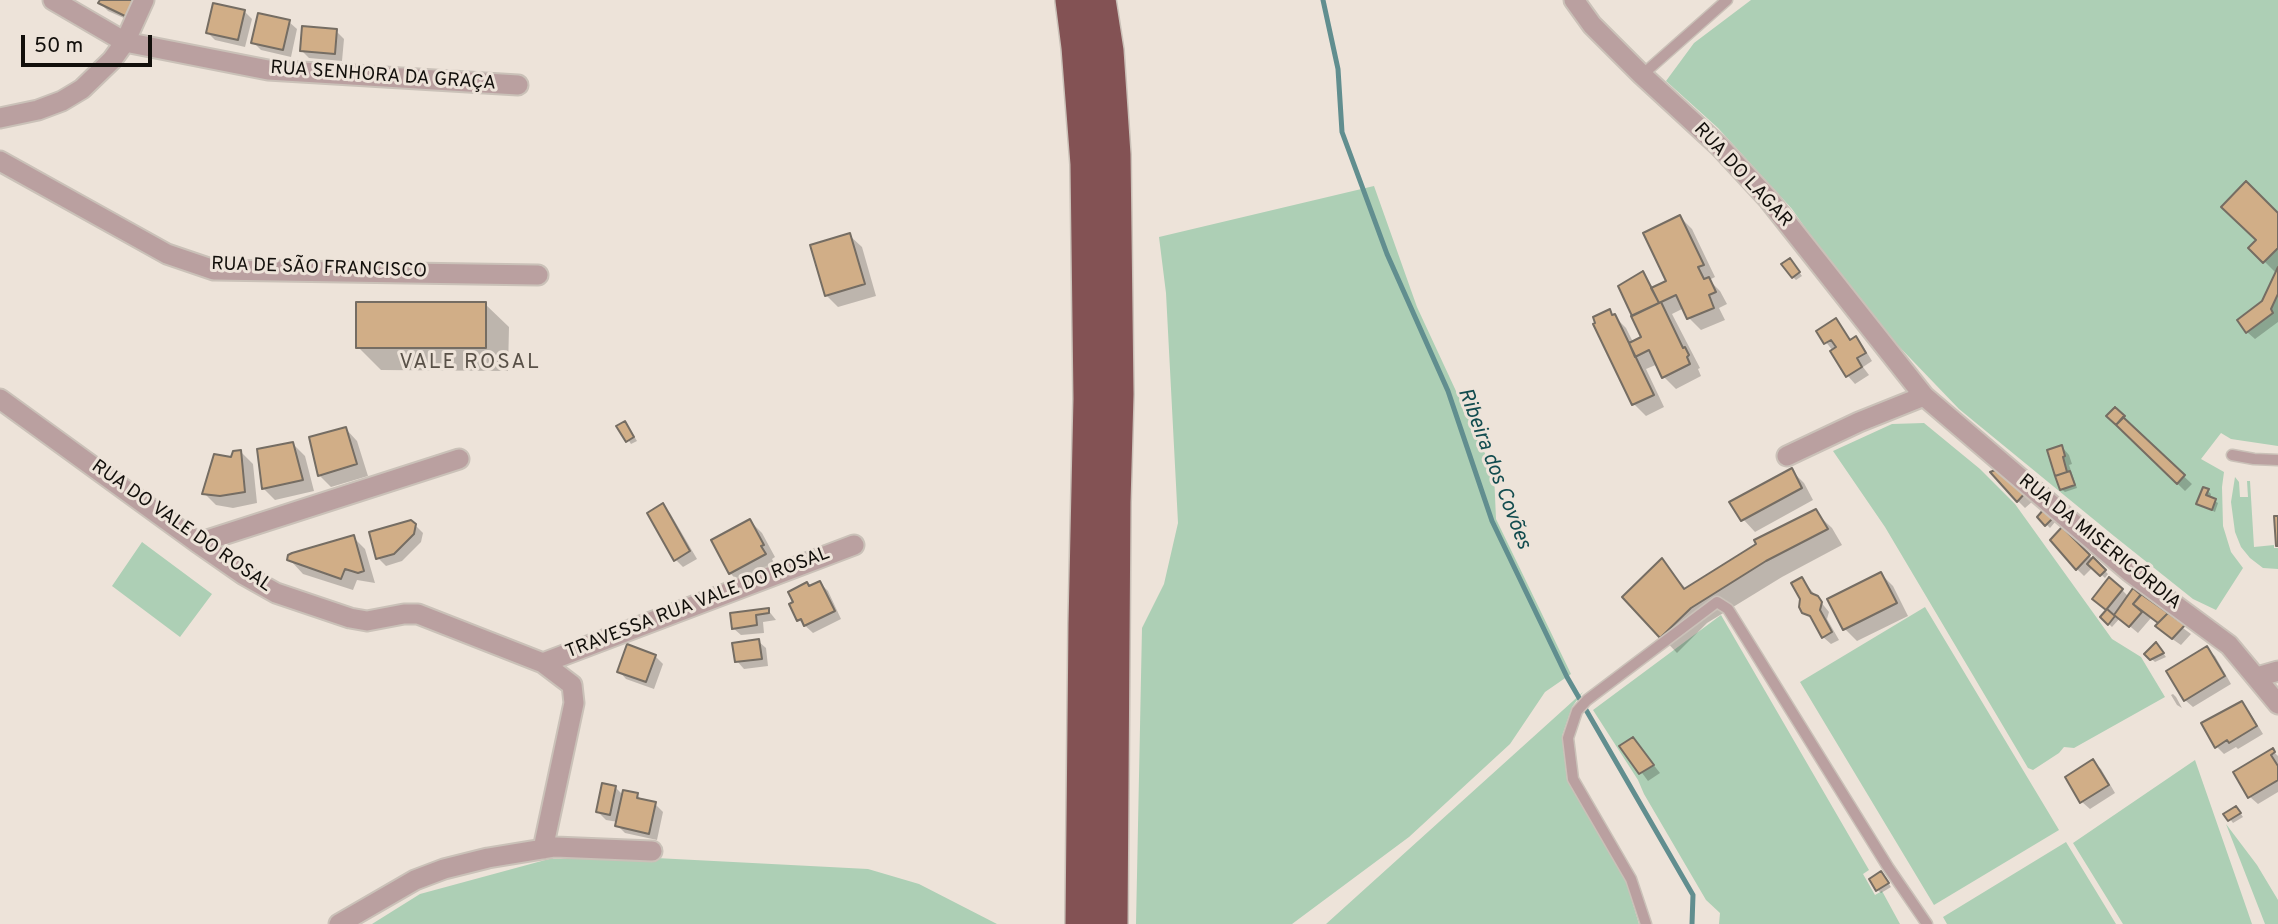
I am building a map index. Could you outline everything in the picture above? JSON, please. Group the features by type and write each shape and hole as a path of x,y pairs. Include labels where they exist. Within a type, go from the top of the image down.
{"highway":[{"path":"1073,0 1088,164 1091,399 1110,924"},
{"path":"1083,924 1099,624 1115,394 1113,155 1106,51 1098,0"}],"street":[{"name":"RUA SENHORA DA GRAÇA","path":"53,0 125,42 268,70 518,85"},
{"path":"0,118 38,110 72,95 100,73 125,42 144,0"},
{"name":"RUA DO LAGAR","path":"1574,0 1592,26 1719,146 1769,200 1924,396"},
{"name":"RUA DE SÃO FRANCISCO","path":"0,160 167,254 214,270 538,275"},
{"path":"1787,456 1859,422 1924,396"},
{"name":"RUA DA MISERICÓRDIA","path":"1924,396 2130,572 2229,645 2278,704"},
{"name":"RUA DO VALE DO ROSAL","path":"0,399 198,543 244,575 276,593 350,618 367,621 418,614 543,663 572,685 574,703 543,849"},
{"path":"198,543 459,458"},
{"name":"TRAVESSA RUA VALE DO ROSAL","path":"543,663 854,545"},
{"path":"2257,677 2278,671"},
{"path":"338,924 415,880 444,869 488,858 543,849 652,851"}],"lane":[{"path":"1642,75 1727,0"},
{"path":"2232,455 2254,460 2278,460"},
{"path":"1646,924 1631,879 1573,779 1568,738 1577,711 1587,700 1717,603 1728,609 1888,867 1927,924"}],"green space":[{"path":"1751,0 2278,0 2278,446 2231,439 2221,433 2201,459 2224,472 2223,526 2231,552 2243,568 2216,610 2193,599 1959,409 1887,334 1829,262 1792,209 1718,128 1666,81 1694,43"},
{"path":"1374,186 1417,307 1494,473 1496,519 1571,674 1545,692 1510,744 1409,837 1292,924 1136,924 1142,628 1164,584 1178,523 1166,293 1159,237"},
{"path":"1924,423 1980,469 2015,504 2112,639 2141,657 2165,697 2074,748 2064,747 2033,770 2028,768 1885,527 1833,451 1892,424"},
{"path":"2235,477 2239,482 2240,497 2248,497 2247,481 2250,481 2254,547 2274,545 2274,548 2278,548 2278,569 2263,568 2241,547 2235,532 2231,502"},
{"path":"142,542 212,594 180,637 112,586"},
{"path":"1925,607 2059,830 1934,905 1800,682"},
{"path":"1721,615 1869,870 1863,874 1875,895 1882,891 1900,924 1719,924 1720,913 1706,900 1638,780 1593,710"},
{"path":"1583,692 1572,707 1562,736 1567,780 1626,881 1639,924 1326,924"},
{"path":"2195,760 2252,924 2123,924 2073,843"},
{"path":"2226,824 2257,865 2278,900 2278,924 2265,924"},
{"path":"2066,842 2116,924 1947,924 1943,917"},
{"path":"656,858 868,869 919,884 997,924 372,924 420,894 549,859"}],"building":[{"path":"100,0 137,0 127,17 98,3"},
{"path":"213,3 245,10 238,40 206,33"},
{"path":"258,13 290,20 283,50 251,43"},
{"path":"302,26 337,29 335,54 300,51"},
{"path":"2246,181 2278,213 2278,248 2263,263 2248,248 2256,240 2221,207"},
{"path":"1680,215 1704,265 1698,267 1704,279 1709,277 1716,292 1709,295 1714,308 1687,319 1676,295 1659,303 1651,288 1666,281 1643,233"},
{"path":"850,233 865,284 825,296 810,245"},
{"path":"1790,258 1800,272 1792,278 1781,264"},
{"path":"2278,267 2278,294 2271,309 2273,313 2246,333 2237,320 2262,301"},
{"path":"1643,271 1659,303 1632,316 1618,286"},
{"path":"356,302 486,302 486,348 356,348"},
{"path":"1661,302 1689,355 1687,357 1690,364 1662,378 1649,350 1635,357 1629,343 1641,337 1631,316"},
{"path":"1610,309 1612,315 1615,314 1654,395 1632,405 1593,324 1593,317"},
{"path":"1836,318 1850,340 1856,336 1866,353 1857,358 1862,367 1846,377 1830,351 1836,347 1831,340 1824,344 1816,331"},
{"path":"2115,407 2125,416 2116,425 2106,416"},
{"path":"2123,417 2185,475 2177,484 2116,425"},
{"path":"625,421 634,437 626,442 616,426"},
{"path":"346,427 357,464 318,476 309,437"},
{"path":"293,442 303,480 262,489 257,449"},
{"path":"2062,445 2067,472 2055,476 2047,450"},
{"path":"241,450 245,492 220,496 202,494 214,454 231,457 233,451"},
{"path":"1792,468 1802,488 1741,521 1729,502"},
{"path":"1998,469 2026,492 2017,502 1990,472"},
{"path":"2070,471 2075,485 2060,490 2055,476"},
{"path":"2203,487 2209,489 2206,495 2216,499 2212,510 2196,504"},
{"path":"663,503 690,551 674,561 647,513"},
{"path":"1816,509 1828,529 1766,561 1691,608 1660,638 1622,597 1662,558 1684,589 1756,544 1754,540"},
{"path":"2044,509 2053,518 2045,526 2037,517"},
{"path":"2274,516 2278,516 2278,546 2276,546"},
{"path":"750,519 766,554 729,574 711,540"},
{"path":"411,520 416,524 414,534 394,554 376,559 369,532"},
{"path":"2062,527 2090,555 2076,570 2050,540"},
{"path":"354,535 364,571 358,573 345,569 341,579 287,560 292,553"},
{"path":"2093,557 2106,570 2100,576 2087,564"},
{"path":"1881,572 1897,603 1843,630 1827,599"},
{"path":"1802,577 1811,593 1818,596 1822,602 1820,610 1832,632 1822,638 1810,616 1802,613 1799,607 1800,599 1791,583"},
{"path":"2109,577 2123,589 2106,610 2092,599"},
{"path":"820,581 835,611 804,626 801,619 797,621 789,604 793,602 788,592 807,582 809,586"},
{"path":"2133,588 2141,595 2133,604 2142,612 2129,627 2114,615"},
{"path":"2141,594 2168,613 2158,623 2133,604"},
{"path":"769,608 769,613 756,615 757,625 732,629 730,613"},
{"path":"2107,609 2115,616 2108,625 2100,617"},
{"path":"2168,613 2185,625 2172,639 2155,626"},
{"path":"759,639 762,659 735,662 732,643"},
{"path":"2156,642 2164,653 2150,660 2144,654"},
{"path":"627,644 656,655 646,682 617,672"},
{"path":"2207,646 2225,676 2184,701 2166,671"},
{"path":"2242,701 2257,726 2215,748 2201,723"},
{"path":"1633,737 1654,765 1639,774 1619,746"},
{"path":"2273,748 2275,752 2271,755 2278,766 2278,780 2248,798 2233,772"},
{"path":"2093,759 2109,785 2080,803 2065,777"},
{"path":"602,783 616,786 610,815 596,812"},
{"path":"623,790 638,793 637,798 656,802 649,834 615,826"},
{"path":"2236,806 2241,813 2228,821 2223,814"},
{"path":"1881,871 1889,883 1876,891 1869,879"}],"waterway":[{"name":"Ribeira dos Covões","path":"1323,0 1338,69 1342,132 1387,254 1448,391 1492,521 1567,677 1693,895 1692,924"}],"district":[{"name":"VALE ROSAL","path":"470,364"}]}
